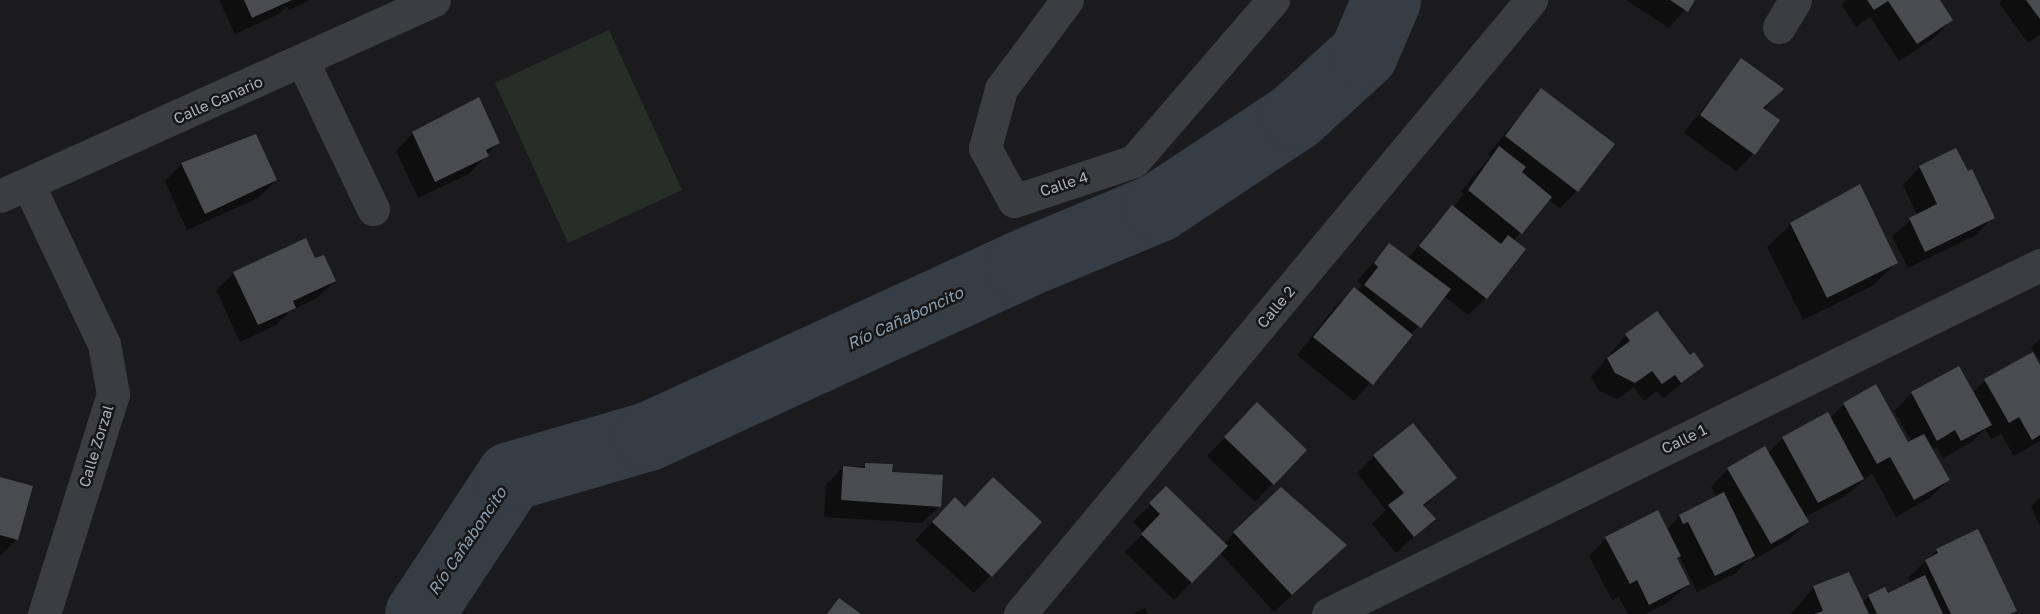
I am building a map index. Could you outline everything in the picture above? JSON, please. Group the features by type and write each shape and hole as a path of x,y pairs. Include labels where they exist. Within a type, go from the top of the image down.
{"street":[{"name":"Calle Canario","path":"14,190 303,62 434,0"},
{"name":"Calle 4","path":"1067,0 1001,89 985,148 1014,201 1134,162 1273,0"},
{"name":"Calle 2","path":"1020,614 1531,0"},
{"path":"303,62 373,209"},
{"name":"Calle Zorzal","path":"14,190 104,344 112,394 44,614"},
{"name":"Calle 1","path":"1328,614 2040,265"}],"shaded area":[{"path":"609,30 682,190 568,243 495,83"}],"building":[{"path":"244,0 292,0 252,18"},
{"path":"1670,0 1695,0 1688,12"},
{"path":"1867,0 1940,0 1953,20 1917,44 1888,1 1874,10"},
{"path":"2026,0 2040,0 2040,19"},
{"path":"1741,58 1784,89 1763,108 1780,120 1755,155 1700,115"},
{"path":"1541,88 1615,144 1578,192 1505,136"},
{"path":"479,97 500,143 486,150 489,156 435,182 412,132"},
{"path":"256,134 277,180 205,214 181,163"},
{"path":"1499,146 1526,167 1522,172 1552,197 1522,234 1468,190"},
{"path":"1956,148 1968,171 1972,169 1995,218 1925,252 1909,218 1937,204 1919,166"},
{"path":"1860,184 1898,263 1827,298 1790,223"},
{"path":"1452,205 1501,244 1508,235 1526,249 1487,299 1419,246"},
{"path":"306,238 315,258 324,255 336,281 293,301 296,308 258,325 233,272"},
{"path":"1389,243 1451,289 1421,328 1364,285 1378,267 1374,263"},
{"path":"1354,287 1413,335 1373,385 1313,337"},
{"path":"1657,311 1690,355 1694,352 1704,366 1681,383 1675,375 1662,384 1652,371 1635,383 1615,373 1607,358 1630,341 1625,334"},
{"path":"2033,352 2040,365 2040,435 2032,440 2019,417 2009,423 1984,379"},
{"path":"1959,366 1992,425 1961,441 1955,430 1937,441 1911,392"},
{"path":"1876,384 1908,442 1924,434 1950,480 1914,500 1890,457 1877,464 1843,403"},
{"path":"1257,402 1307,450 1274,485 1224,437"},
{"path":"1828,412 1864,479 1818,503 1782,437"},
{"path":"1413,423 1457,478 1423,505 1436,519 1414,537 1388,505 1404,493 1373,455"},
{"path":"1765,446 1809,522 1771,544 1727,468"},
{"path":"865,463 893,464 892,472 943,475 941,507 841,500 843,466 865,468"},
{"path":"0,477 33,486 18,540 0,535"},
{"path":"993,477 1042,522 992,577 932,522 955,497 965,507"},
{"path":"1166,486 1228,546 1192,583 1141,534 1160,514 1149,503"},
{"path":"1281,487 1347,545 1292,595 1233,532"},
{"path":"1724,492 1755,556 1715,576 1688,522 1683,524 1679,515"},
{"path":"1658,510 1681,556 1677,558 1690,584 1649,605 1637,580 1630,584 1605,537"},
{"path":"1978,529 2017,611 2010,614 1951,614 1925,560 1938,553 1936,549"},
{"path":"1849,572 1869,614 1814,614 1823,611 1813,586"},
{"path":"1925,575 1943,614 1877,614 1868,595 1885,587 1888,593"},
{"path":"839,598 861,614 827,614"}],"waterway":[{"name":"Río Cañaboncito","path":"419,614 510,476 648,436 1019,265 1158,207 1295,116 1363,54 1386,0"}]}
